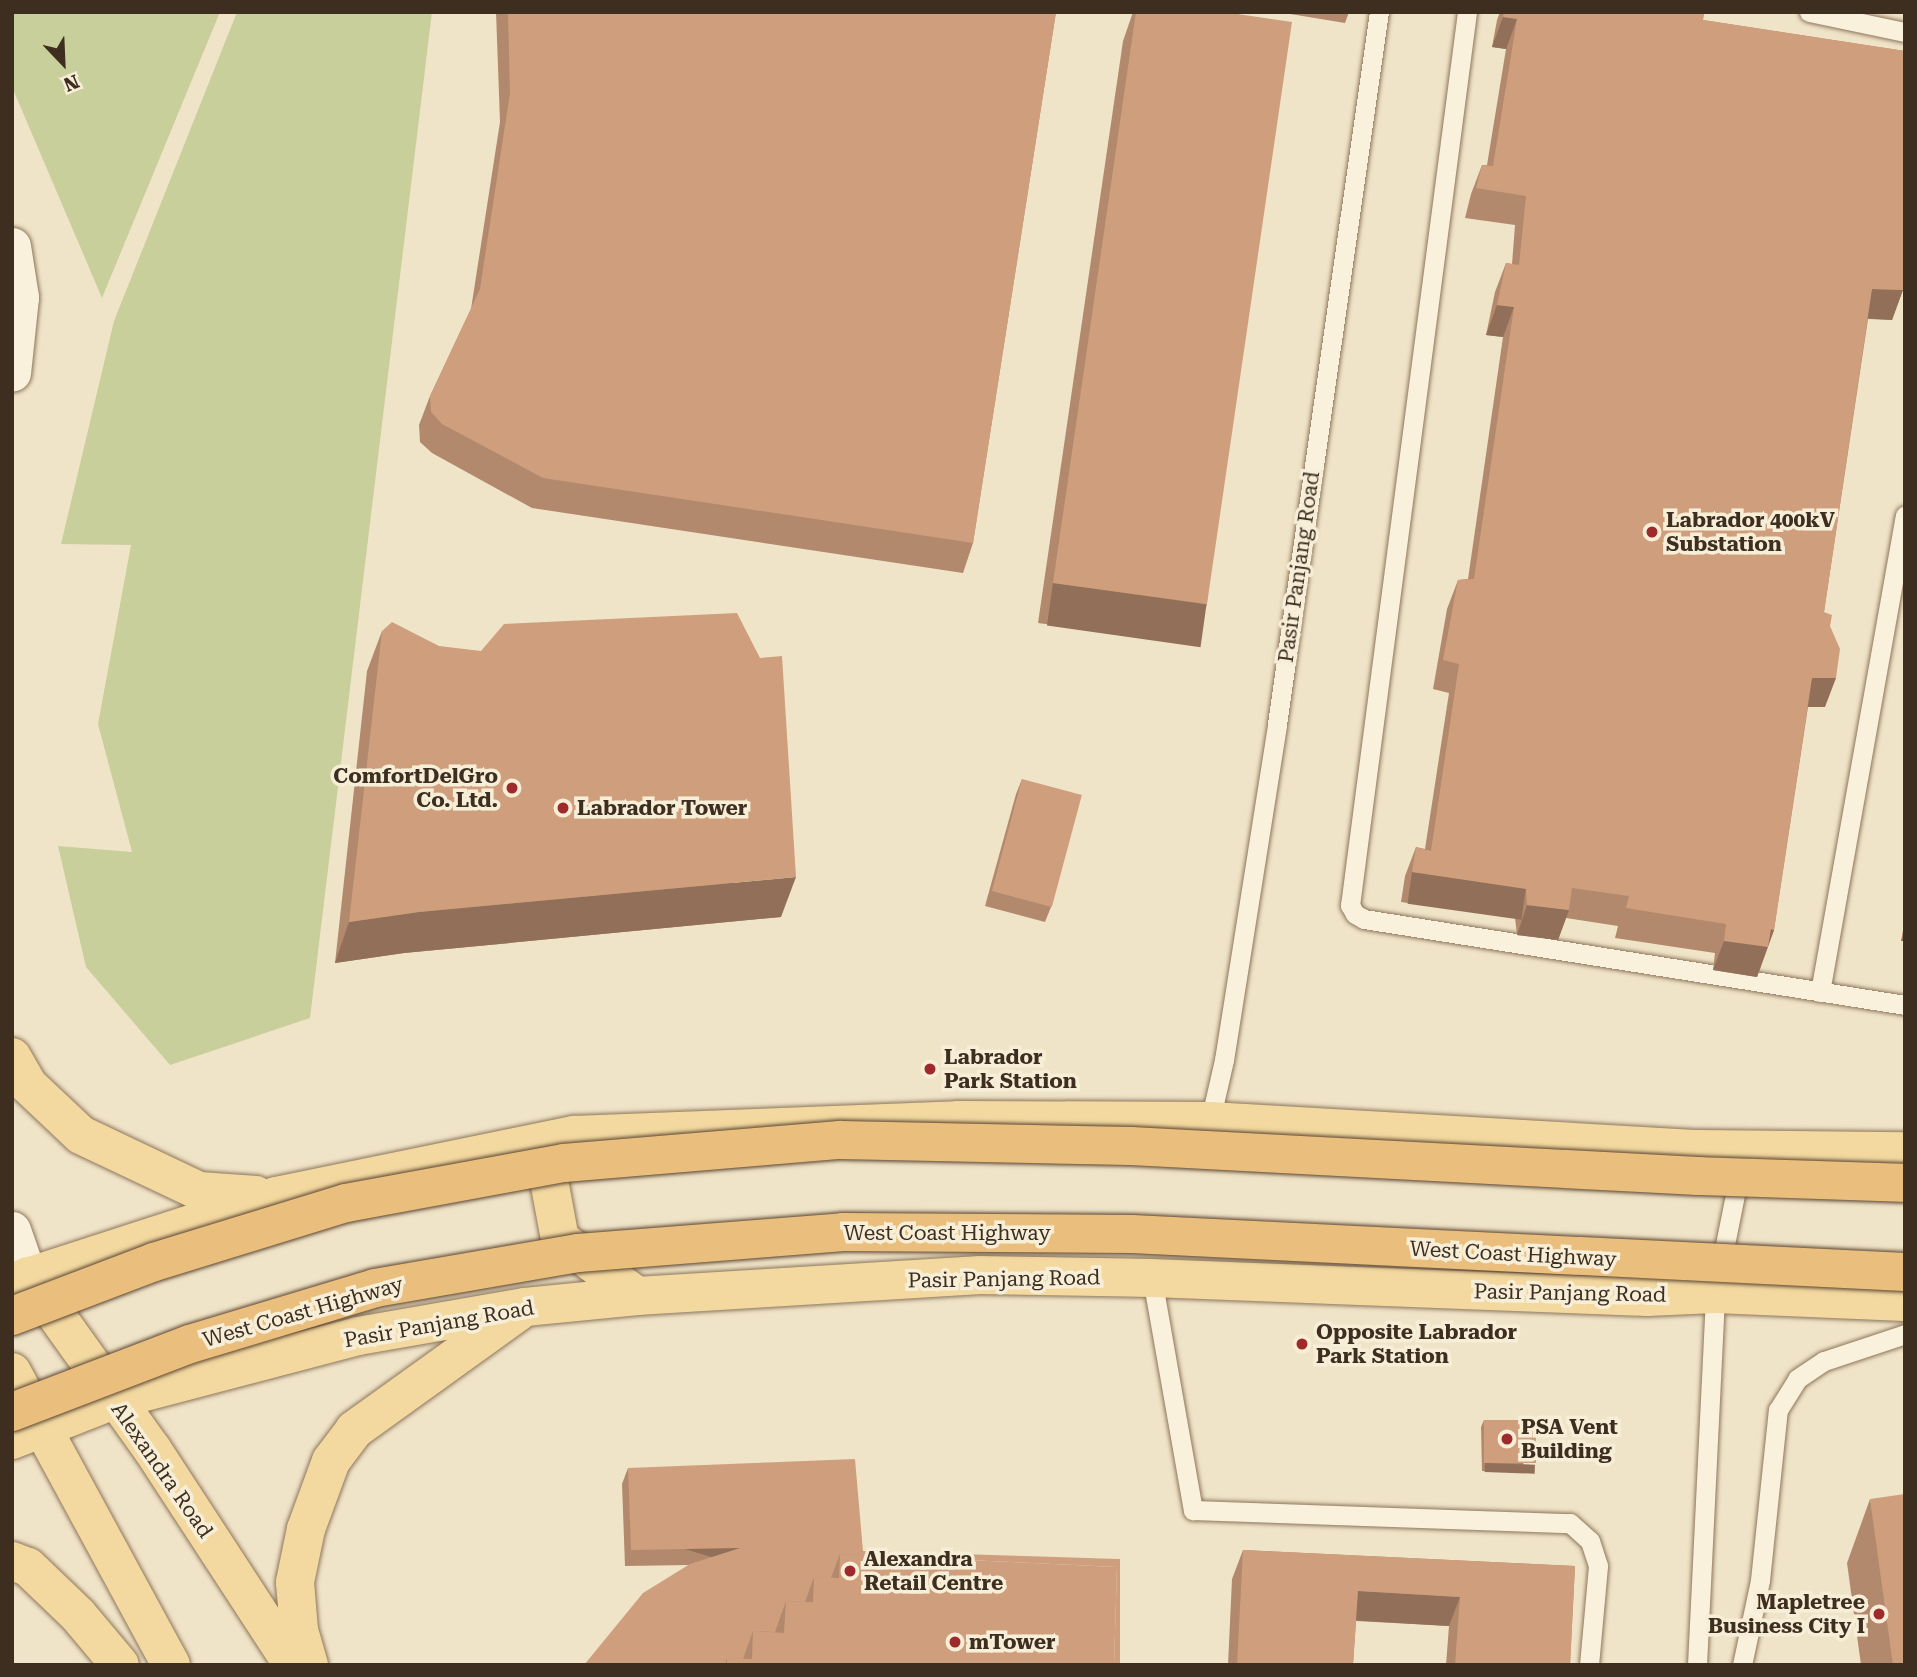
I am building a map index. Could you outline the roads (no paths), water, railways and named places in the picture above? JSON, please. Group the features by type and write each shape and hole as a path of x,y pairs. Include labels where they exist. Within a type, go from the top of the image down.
{"highway":[{"path":"12,1316 155,1262 346,1203 564,1163 840,1140 1131,1146 1698,1176 1905,1183"},
{"name":"West Coast Highway","path":"22,1427 190,1344 374,1288 578,1253 843,1231 1132,1234 1905,1272"}],"main road":[{"path":"12,1057 29,1085 81,1135 198,1191 276,1196"},
{"path":"20,1279 276,1196 574,1135 958,1120 1210,1121 1665,1148 1905,1151"},
{"path":"542,1143 560,1239 637,1296"},
{"name":"Pasir Panjang Road","path":"22,1427 358,1336 525,1307 637,1296 980,1275 1152,1278 1647,1297 1715,1294 1905,1302"},
{"name":"Alexandra Road","path":"20,1279 152,1449 293,1665"},
{"path":"309,1665 299,1630 295,1582 306,1529 331,1461 354,1430 525,1307"},
{"path":"12,1372 22,1427 171,1665"},
{"path":"12,1561 28,1567 68,1605 120,1665"}],"street":[{"path":"12,246 20,297 12,373"},
{"path":"12,1230 20,1279"}],"lane":[{"name":"Pasir Panjang Road","path":"1210,1121 1224,1060 1277,724 1379,12"},
{"path":"1467,12 1350,905 1355,914 1364,919 1905,1005"},
{"path":"1809,12 1905,33"},
{"path":"1820,992 1905,516"},
{"path":"1697,1665 1715,1294 1744,1149"},
{"path":"1152,1278 1193,1510 1570,1523 1590,1541 1598,1566 1589,1665"},
{"path":"1742,1665 1760,1580 1778,1410 1797,1378 1825,1361 1905,1334"}],"place":[{"name":"Labrador 400kV Substation","path":"1652,532"},
{"name":"ComfortDelGro Co. Ltd.","path":"512,788"},
{"name":"Labrador Tower","path":"563,808"},
{"name":"Labrador Park Station","path":"930,1069"},
{"name":"Opposite Labrador Park Station","path":"1302,1344"},
{"name":"PSA Vent Building","path":"1507,1439"},
{"name":"Alexandra Retail Centre","path":"850,1571"},
{"name":"Mapletree Business City I","path":"1879,1614"},
{"name":"mTower","path":"955,1642"}]}
